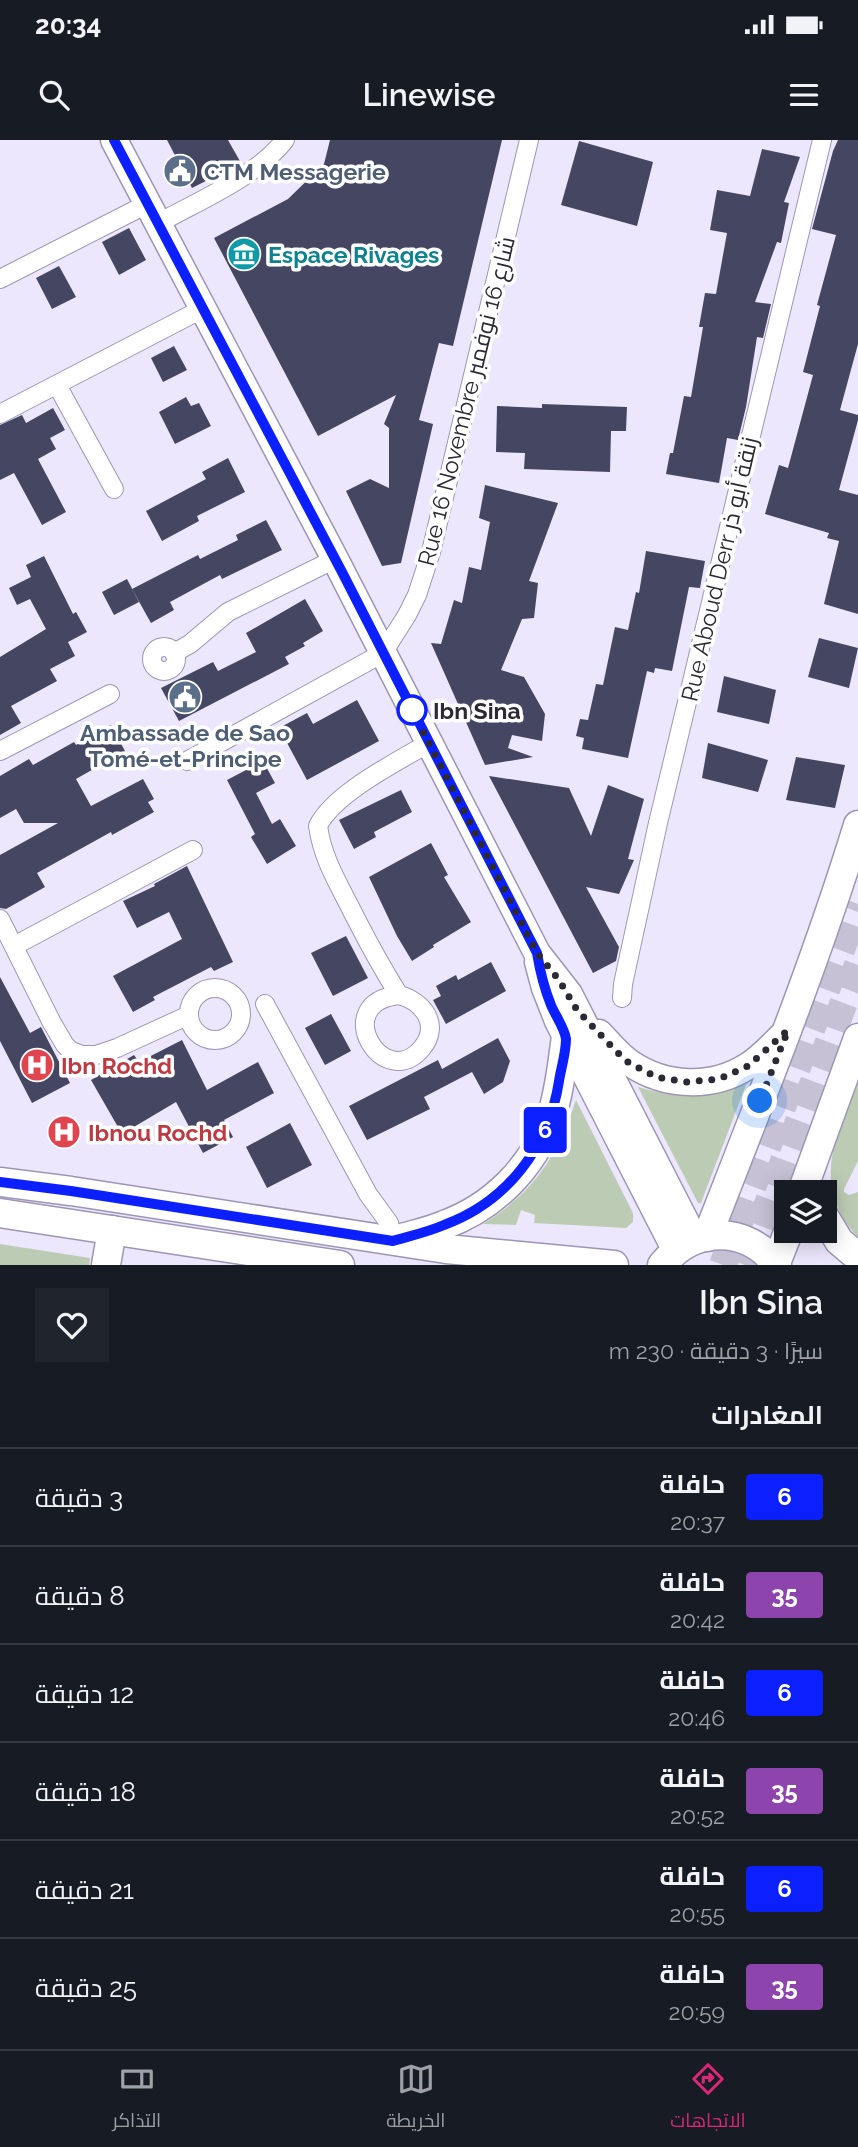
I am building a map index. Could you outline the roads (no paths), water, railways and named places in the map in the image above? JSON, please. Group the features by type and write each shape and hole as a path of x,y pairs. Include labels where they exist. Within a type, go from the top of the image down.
{"main road":[{"path":"114,140 335,559 537,953 559,980 577,1010 685,1248"},
{"path":"685,1248 788,1030 858,825"},
{"path":"537,953 545,988 566,1037 685,1248"},
{"path":"577,1010 628,1062 656,1077 687,1082 703,1082 734,1073 761,1056 788,1030"},
{"path":"393,1241 443,1226 476,1210 522,1170 534,1153 551,1116 566,1037"},
{"path":"806,1180 858,1038"},
{"path":"813,1161 816,1180"},
{"path":"0,1182 486,1254 614,1265"},
{"path":"0,1213 341,1265"},
{"path":"106,1265 112,1230"},
{"path":"685,1248 718,1235 740,1238 760,1248 776,1264 784,1243"},
{"path":"837,1238 858,1256"}],"street":[{"path":"3,271 226,186 270,156 285,140"},
{"name":"Rue 16 Novembre شارع 16 نوفمبر","path":"383,653 407,615 428,563 529,140"},
{"name":"Rue Aboud Derr زنقة أبو ذر","path":"622,998 658,823 822,140"},
{"path":"0,414 204,308"},
{"path":"57,385 114,489"},
{"path":"174,653 190,644 228,612 335,559"},
{"path":"187,761 383,653"},
{"path":"0,751 110,694"},
{"path":"399,995 373,954 326,860 318,826 328,811 350,793 429,743"},
{"path":"14,946 193,850"},
{"path":"0,919 65,1045 71,1051 82,1055 96,1055 189,1014"},
{"path":"265,1004 368,1194 389,1223 393,1241"}],"tunnel":[{"path":"723,1265 858,904"},
{"path":"745,1265 858,965"}],"place":[{"name":"CTM Messagerie","path":"180,171"},
{"name":"Espace Rivages","path":"244,254"},
{"name":"Ambassade de Sao Tomé-et-Principe","path":"185,697"},
{"name":"Ibn Sina","path":"412,710"},
{"name":"Ibn Rochd","path":"37,1065"},
{"name":"Ibnou Rochd","path":"64,1132"}]}
